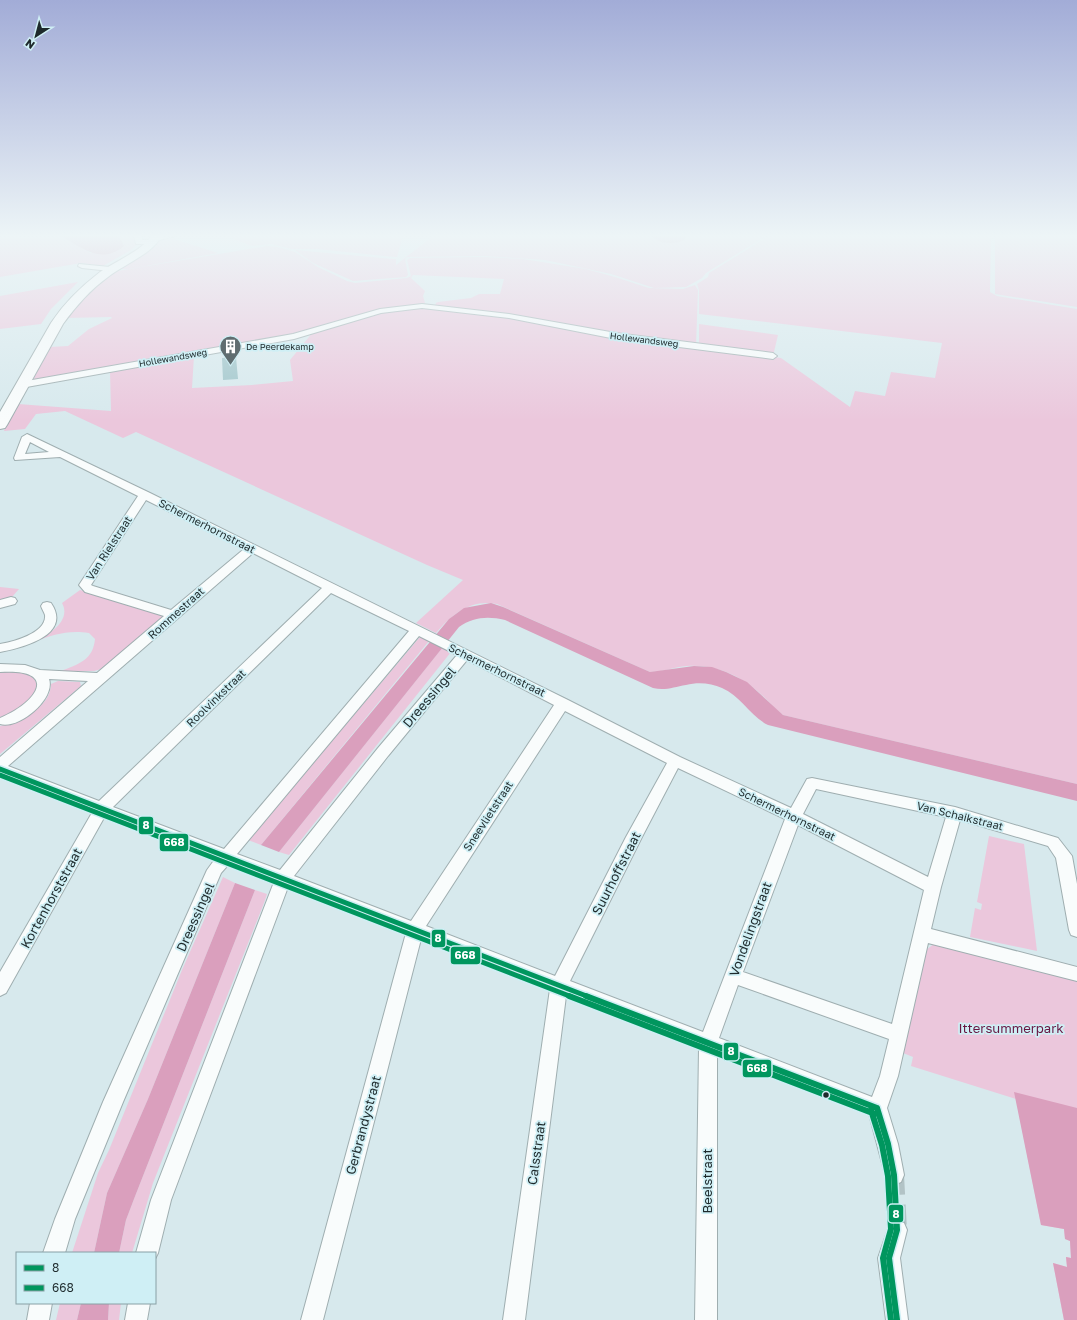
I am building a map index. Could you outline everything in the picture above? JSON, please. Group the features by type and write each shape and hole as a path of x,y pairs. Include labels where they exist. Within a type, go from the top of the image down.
{"main road":[{"path":"0,425 21,385 66,310 76,298"}],"street":[{"name":"Hollewandsweg","path":"21,385 276,340 368,314 412,306 453,309 509,316 598,334 773,356"},
{"name":"Schermerhornstraat","path":"61,454 465,654 675,761 794,816 933,887"},
{"name":"Van Rielstraat","path":"146,495 140,500 85,585 89,589 172,614"},
{"name":"Rommestraat","path":"0,765 102,678 172,614 251,549"},
{"name":"Roolvinkstraat","path":"102,808 329,588"},
{"path":"0,648 18,645 32,639 48,626 52,618 52,612 47,606"},
{"name":"Dreessingel","path":"54,1252 65,1219 113,1102 215,870 422,633"},
{"path":"15,667 18,645"},
{"name":"Dreessingel","path":"148,1252 161,1200 172,1169 283,878 383,752 465,654"},
{"path":"0,668 15,667 25,668 39,674 102,678"},
{"path":"5,721 25,711 40,698 43,691 43,682 39,674"},
{"name":"Sneevlietstraat","path":"415,929 563,703"},
{"name":"Suurhoffstraat","path":"558,985 675,761"},
{"path":"0,769 877,1108"},
{"name":"Van Schaikstraat","path":"794,816 812,783 955,813 1053,842 1064,856 1077,930"},
{"name":"Kortenhorststraat","path":"0,988 102,808"},
{"path":"894,1175 888,1144 877,1108 888,1076 933,887 955,813"},
{"name":"Vondelingstraat","path":"708,1043 734,976 761,897 794,816"},
{"name":"Gerbrandystraat","path":"312,1320 415,929"},
{"path":"922,934 1077,974"},
{"path":"734,976 898,1034"},
{"name":"Calsstraat","path":"514,1320 558,985"},
{"name":"Beelstraat","path":"706,1320 708,1043"},
{"path":"897,1230 889,1258 898,1320"},
{"path":"38,1320 41,1304"},
{"path":"136,1320 139,1304"}],"green space":[{"path":"0,298 62,298 51,309 41,324 0,329"},
{"path":"83,298 423,298 425,303 391,308 285,337 32,380 30,379 50,347 68,346 89,329 112,318 65,318"},
{"path":"471,298 698,298 696,346 435,306 438,302"},
{"path":"699,298 1007,298 1077,309 1077,784 783,715 748,684 729,673 709,667 698,666 687,666 650,672 497,604 488,603 470,606 455,614 436,633 416,623 463,580 136,432 123,438 65,411 36,414 25,429 4,431 9,418 18,404 111,411 110,371 194,356 192,388 293,381 290,360 313,332 377,313 414,308 428,308 499,316 781,358 850,407 855,391 885,396 891,372 935,378 942,343 699,314"},
{"path":"1018,298 1077,298 1077,307"},
{"path":"699,324 778,335 773,356 699,346"},
{"path":"0,587 19,589 12,597 0,600"},
{"path":"80,590 165,615 105,668 94,671 61,671 74,666 88,657 94,646 95,639 89,633 74,632 54,635 33,642 45,636 57,627 64,616 62,603"},
{"path":"420,637 429,641 261,845 248,840"},
{"path":"442,648 451,652 289,855 279,852"},
{"path":"15,670 27,674 33,678 37,684 37,688 31,701 8,715 0,717 0,672"},
{"path":"58,681 80,682 81,686 0,754 0,726 16,721 40,707 50,692 51,684"},
{"path":"989,836 1024,844 1037,951 970,937 975,908 981,910 982,904 977,902"},
{"path":"223,877 235,883 148,1099 107,1193 94,1252 72,1252 98,1173 109,1150 182,970"},
{"path":"255,890 267,894 153,1183 132,1252 119,1252 126,1220"},
{"name":"Ittersummerpark","path":"935,943 1077,977 1077,1320 1064,1320 1053,1263 1067,1267 1066,1257 1071,1258 1070,1241 1065,1239 1064,1229 1041,1225 1016,1099 911,1066 913,1057 903,1053 926,950"},
{"path":"60,1304 81,1304 77,1320 56,1320"},
{"path":"109,1304 121,1304 119,1320 108,1320"}],"shaded area":[{"path":"491,603 650,672 694,666 712,667 726,672 747,682 783,715 1077,784 1077,801 768,725 756,717 735,696 718,686 700,683 666,689 653,688 505,620 481,618 470,621 459,627 279,852 261,845 449,619 464,608"},
{"path":"235,883 255,890 126,1220 119,1252 94,1252 107,1193 148,1099"},
{"path":"1014,1092 1077,1108 1077,1320 1064,1320 1053,1263 1067,1267 1066,1257 1071,1258 1070,1241 1065,1239 1064,1229 1041,1225"},
{"path":"81,1304 109,1304 108,1320 77,1320"}],"building":[{"name":"De Peerdekamp","path":"236,357 238,379 223,380 222,358"}],"tunnel":[{"path":"894,1175 897,1230"}],"transit line":[{"name":"8","path":"0,769 877,1108"},
{"name":"668","path":"0,775 875,1114"},
{"name":"8","path":"877,1108 888,1144 894,1175 897,1230 889,1258 897,1320"},
{"name":"668","path":"871,1110 882,1145 888,1176 891,1229 883,1258 891,1320"}],"place":[{"name":"De Peerdekamp","path":"230,366"}]}
